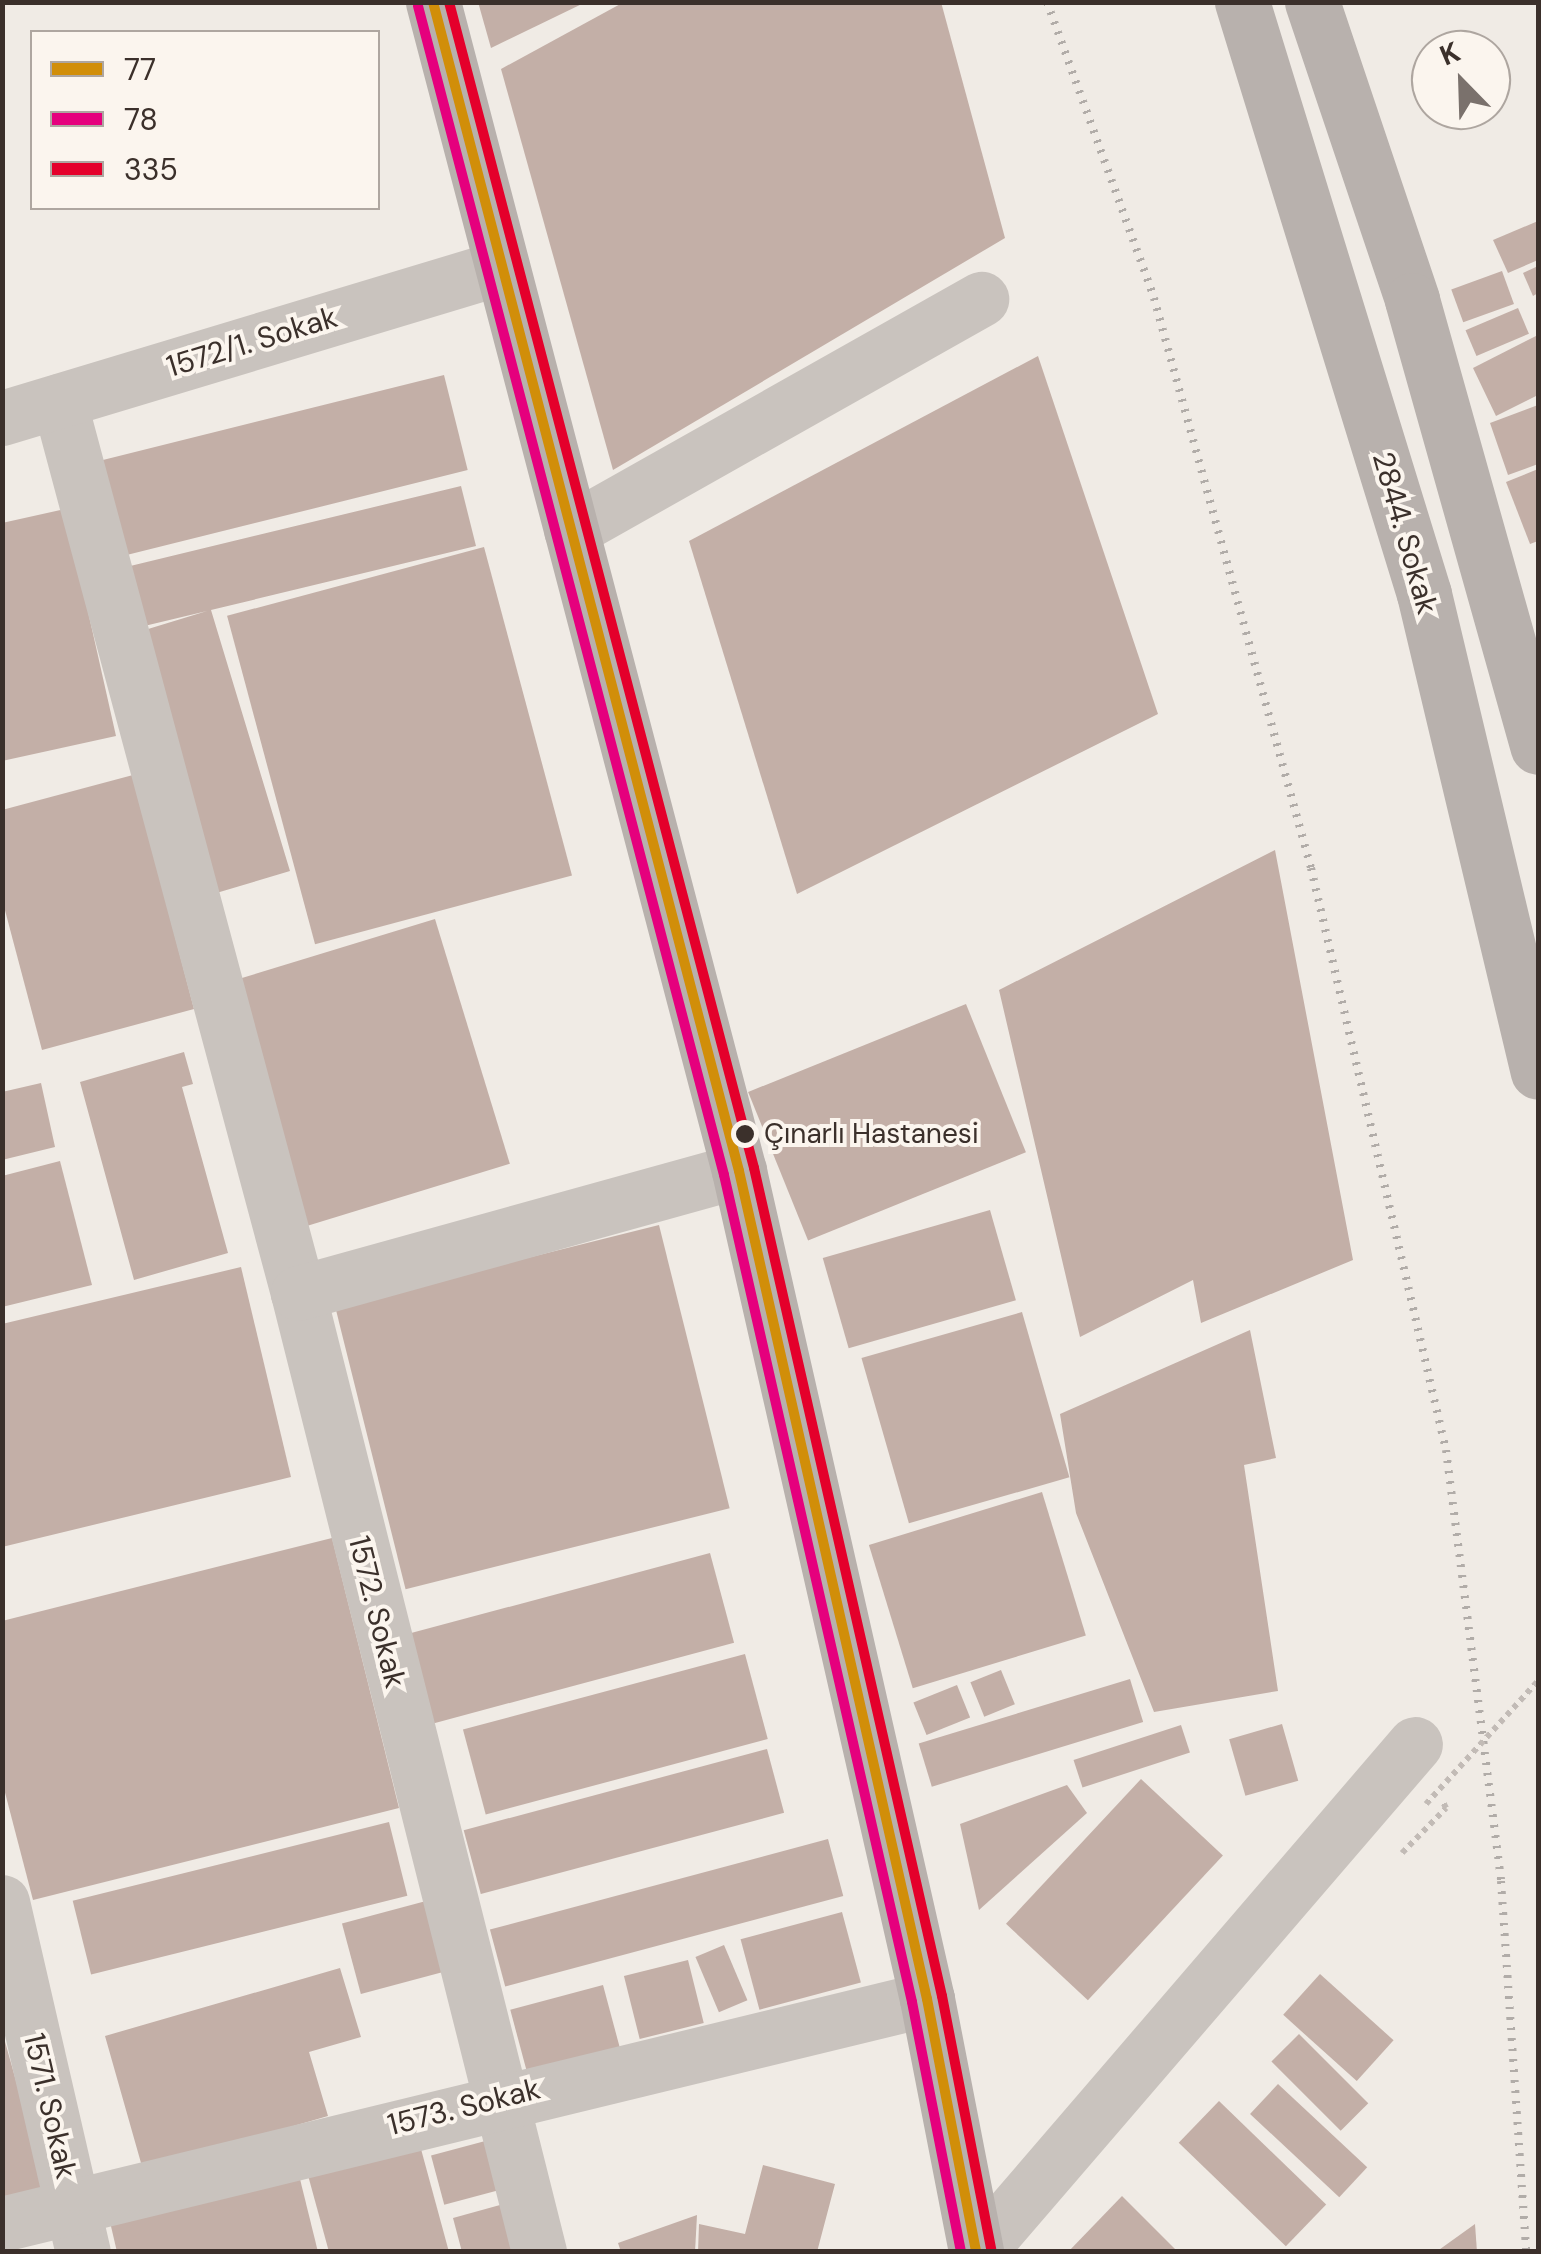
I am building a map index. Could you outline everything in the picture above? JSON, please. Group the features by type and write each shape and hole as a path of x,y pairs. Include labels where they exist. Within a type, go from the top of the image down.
{"main road":[{"path":"433,2 739,1171 927,1998 976,2251"},
{"name":"2844. Sokak","path":"1242,2 1424,594 1538,1072"},
{"path":"1312,2 1412,300 1538,747"}],"street":[{"name":"1572/1. Sokak","path":"2,418 502,268"},
{"path":"572,530 980,299"},
{"name":"1572. Sokak","path":"59,401 298,1293 539,2252"},
{"path":"298,1293 739,1171"},
{"path":"976,2251 1415,1744"},
{"name":"1571. Sokak","path":"2,1902 78,2229"},
{"name":"1573. Sokak","path":"2,2224 78,2229 499,2098 927,1998"}],"path":[{"path":"1426,1804 1538,1681"}],"building":[{"path":"478,2 586,2 491,48"},
{"path":"624,2 941,2 1005,238 613,470 501,69"},
{"path":"1538,221 1538,260 1508,273 1493,240"},
{"path":"1538,266 1538,293 1533,296 1523,273"},
{"path":"1502,271 1514,304 1463,322 1451,289"},
{"path":"1518,308 1529,334 1476,356 1466,330"},
{"path":"1538,335 1538,395 1496,416 1473,368"},
{"path":"1038,356 1158,714 797,894 689,541"},
{"path":"444,375 468,470 112,559 88,464"},
{"path":"1538,405 1538,464 1508,475 1490,423"},
{"path":"1538,469 1538,541 1530,544 1506,482"},
{"path":"461,486 476,546 211,610 290,871 213,894 135,633 207,611 136,628 122,568"},
{"path":"65,509 116,736 2,761 2,523"},
{"path":"484,547 572,875 315,944 227,616"},
{"path":"133,775 194,1009 42,1050 2,899 2,810"},
{"path":"1275,850 1353,1260 1201,1323 1193,1280 1080,1337 999,990"},
{"path":"435,919 510,1164 305,1226 230,982"},
{"path":"966,1004 1026,1152 808,1240 748,1092"},
{"path":"184,1052 193,1084 182,1087 228,1253 134,1280 80,1082"},
{"path":"41,1083 55,1147 2,1160 2,1092"},
{"path":"60,1161 92,1285 2,1307 2,1176"},
{"path":"990,1210 1016,1300 849,1348 823,1258"},
{"path":"659,1225 730,1508 406,1589 335,1306"},
{"path":"241,1267 291,1477 2,1547 2,1324"},
{"path":"1022,1312 1069,1477 909,1523 861,1358"},
{"path":"1250,1330 1276,1458 1244,1465 1278,1691 1154,1712 1076,1513 1060,1414"},
{"path":"1042,1492 1086,1635 913,1688 869,1545"},
{"path":"332,1538 399,1808 33,1900 2,1781 2,1621"},
{"path":"710,1553 734,1643 424,1726 400,1636"},
{"path":"745,1654 768,1739 486,1815 463,1730"},
{"path":"1001,1670 1015,1704 984,1717 970,1682"},
{"path":"1130,1679 1143,1722 932,1787 919,1744"},
{"path":"957,1685 970,1717 927,1735 913,1703"},
{"path":"1282,1724 1298,1781 1245,1796 1229,1739"},
{"path":"1181,1725 1190,1753 1082,1787 1074,1760"},
{"path":"767,1749 784,1813 481,1894 464,1830"},
{"path":"1141,1779 1223,1855 1088,2000 1006,1924"},
{"path":"1067,1785 1087,1813 979,1910 960,1824"},
{"path":"389,1822 407,1896 91,1975 73,1901"},
{"path":"828,1839 843,1896 505,1987 490,1930"},
{"path":"426,1901 445,1972 361,1994 342,1924"},
{"path":"842,1912 861,1983 759,2010 741,1939"},
{"path":"724,1945 747,2000 719,2012 695,1957"},
{"path":"688,1960 704,2023 640,2039 624,1976"},
{"path":"340,1968 361,2037 309,2052 328,2116 143,2170 105,2036"},
{"path":"1320,1974 1394,2040 1357,2081 1283,2015"},
{"path":"603,1985 620,2049 527,2074 510,2010"},
{"path":"2,2031 49,2198 2,2211"},
{"path":"1299,2034 1368,2103 1341,2131 1271,2062"},
{"path":"1278,2084 1367,2167 1339,2197 1250,2114"},
{"path":"1219,2101 1326,2205 1286,2246 1179,2143"},
{"path":"418,2138 449,2252 329,2252 306,2168"},
{"path":"489,2140 502,2189 444,2205 431,2156"},
{"path":"763,2165 835,2184 817,2252 698,2252 699,2224 745,2234"},
{"path":"299,2175 318,2252 117,2252 110,2222"},
{"path":"1122,2196 1178,2252 1068,2252"},
{"path":"500,2205 513,2252 462,2252 453,2218"},
{"path":"697,2215 695,2252 621,2252 618,2243"},
{"path":"1475,2224 1477,2252 1436,2252"}],"railway":[{"path":"1047,2 1154,298 1311,868 1446,1450 1501,1881 1526,2252"}],"transit line":[{"name":"77","path":"433,2 739,1171 927,1999 976,2252"},
{"name":"335","path":"449,2 754,1168 942,1996 991,2249"},
{"name":"78","path":"418,6 724,1175 912,2002 961,2252"}],"place":[{"name":"Çınarlı Hastanesi","path":"745,1134"}]}
